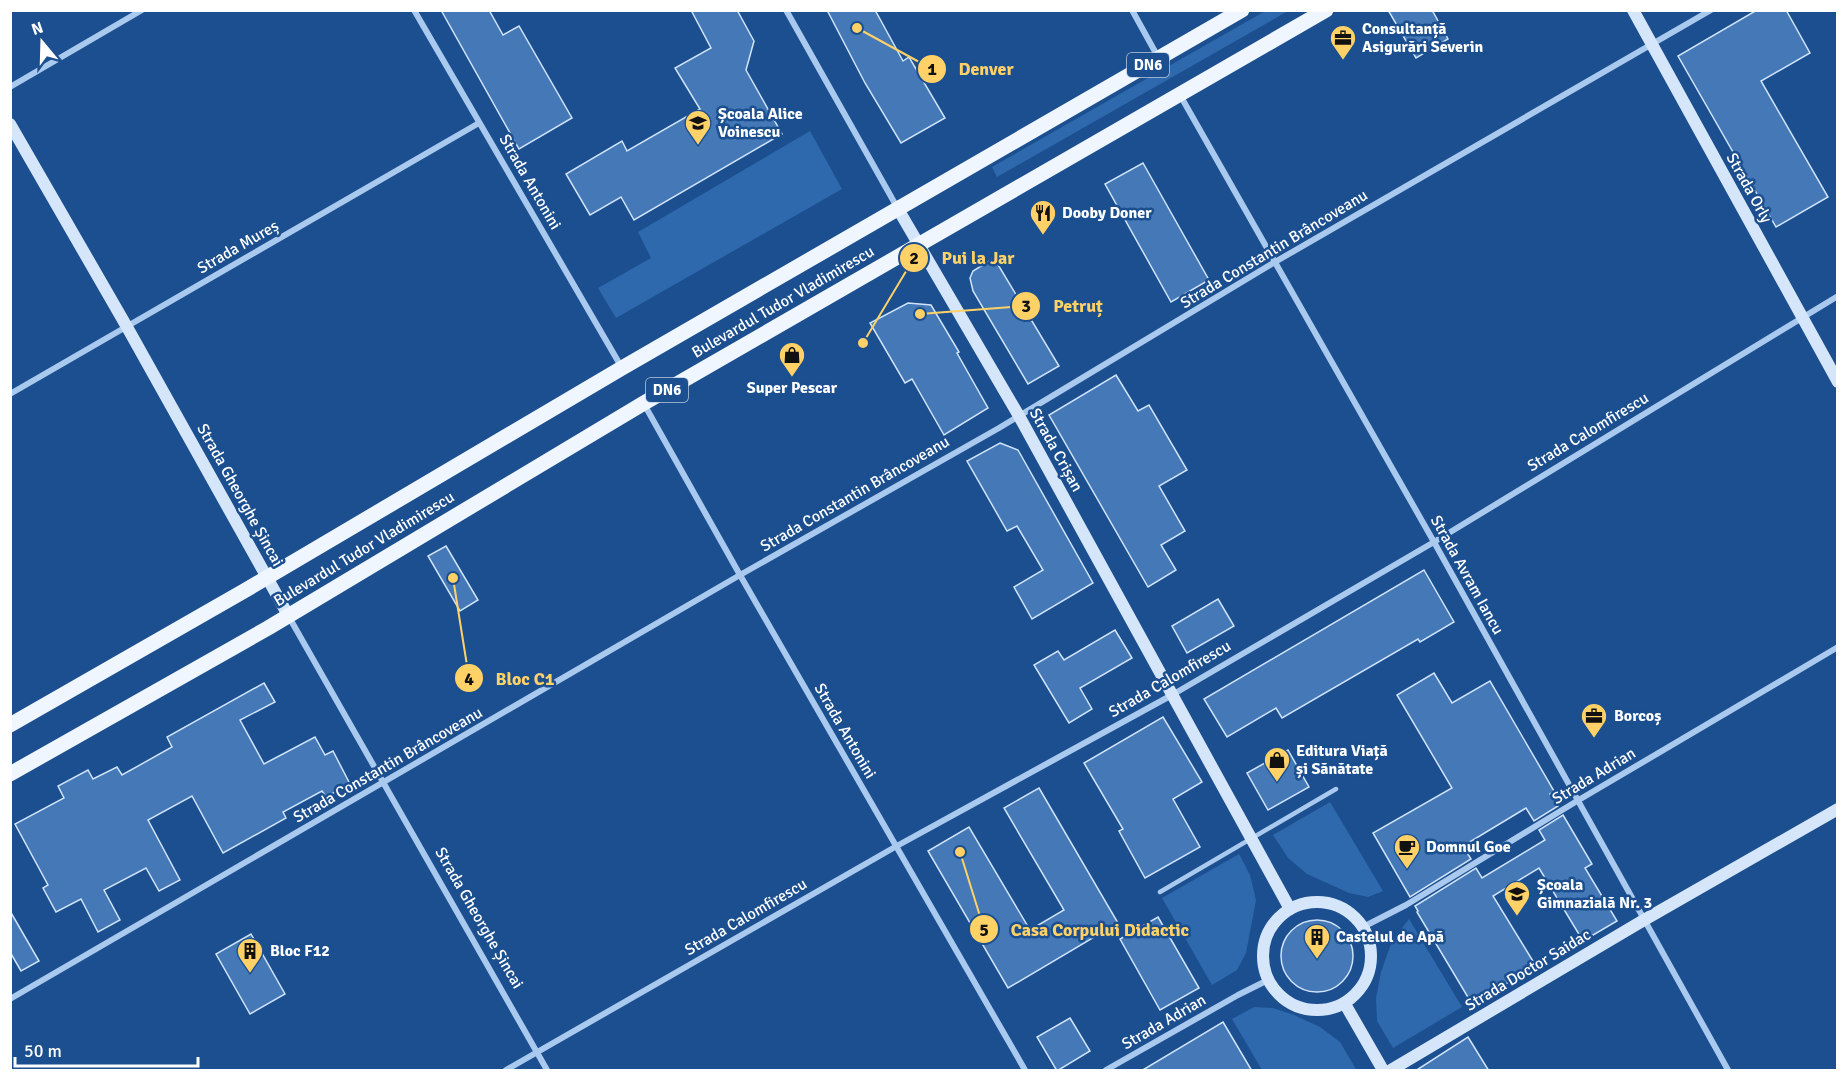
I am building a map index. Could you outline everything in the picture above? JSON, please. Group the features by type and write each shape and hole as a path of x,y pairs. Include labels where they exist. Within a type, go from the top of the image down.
{"main road":[{"name":"Bulevardul Tudor Vladimirescu","path":"10,725 1242,10"},
{"name":"Bulevardul Tudor Vladimirescu","path":"10,774 268,628 644,404 1326,10"}],"street":[{"path":"10,87 142,10"},
{"name":"Strada Antonini","path":"414,10 622,368"},
{"name":"Strada Crișan","path":"786,10 898,209 1019,416 1290,909"},
{"path":"1132,10 1159,59"},
{"name":"Strada Orly","path":"1633,10 1838,382"},
{"name":"Strada Constantin Brâncoveanu","path":"10,999 740,575 1019,416 1275,262 1711,10"},
{"name":"Strada Avram Iancu","path":"1180,94 1434,542 1728,1071"},
{"name":"Strada Mureș","path":"10,394 479,123"},
{"name":"Strada Gheorghe Șincai","path":"10,124 547,1071"},
{"name":"Strada Calomfirescu","path":"506,1071 896,847 1172,694 1434,542 1838,296"},
{"name":"Strada Antonini","path":"644,404 1025,1071"},
{"name":"Strada Adrian","path":"1363,927 1406,905 1838,647"},
{"name":"Strada Doctor Saidac","path":"1391,1071 1644,920 1838,808"},
{"path":"1322,902 1338,906 1353,914 1363,927 1370,943 1372,961 1370,971 1358,993 1345,1004 1316,1011 1298,1008 1276,993 1268,980 1264,967 1265,940 1271,928 1290,909 1306,903 1322,902"},
{"name":"Strada Adrian","path":"1106,1071 1268,980"},
{"path":"1345,1004 1383,1071"}],"lane":[{"path":"1160,892 1336,789"}],"shaded area":[{"path":"1267,10 1288,11 997,177 992,167"},
{"path":"810,131 842,189 616,318 598,288 651,258 638,232"},
{"path":"1330,802 1383,891 1368,897 1349,893 1307,874 1288,858 1273,835"},
{"path":"1239,854 1250,875 1256,900 1246,953 1237,970 1212,985 1162,898"},
{"path":"1409,919 1462,1007 1393,1048 1377,1021 1376,998 1381,972 1392,941"},
{"path":"1254,1007 1273,1008 1320,1027 1340,1042 1356,1069 1262,1070 1232,1019"}],"building":[{"path":"441,10 489,10 503,35 519,26 572,118 519,149"},
{"name":"Școala Alice Voinescu","path":"691,10 737,10 754,41 746,70 782,134 634,220 621,197 590,215 566,174 622,141 627,151 700,109 675,68 711,48"},
{"path":"827,10 875,10 903,61 909,57 945,118 901,143 865,83"},
{"path":"1388,10 1432,10 1448,39 1416,58"},
{"path":"1757,10 1786,10 1810,53 1761,81 1828,197 1776,227 1678,56"},
{"path":"1143,163 1209,280 1171,302 1105,184"},
{"path":"994,258 1059,366 1028,384 973,291 970,278 973,271"},
{"path":"908,303 931,305 988,408 944,435 912,379 905,383 870,323"},
{"path":"1116,375 1138,411 1149,405 1187,470 1159,486 1185,531 1161,545 1176,570 1148,587 1049,415"},
{"path":"1000,443 1018,450 1093,583 1032,619 1014,587 1043,570 1017,526 1007,531 967,461"},
{"path":"446,546 478,600 460,611 428,556"},
{"path":"1424,570 1454,622 1420,642 1418,639 1282,718 1276,708 1227,737 1204,699"},
{"path":"1218,599 1234,626 1187,653 1172,626"},
{"path":"1115,630 1132,658 1080,688 1092,709 1069,723 1034,665 1058,651 1064,660"},
{"path":"1434,673 1452,703 1490,681 1554,791 1550,794 1558,806 1534,821 1526,808 1463,846 1471,859 1410,897 1373,833 1452,788 1397,695"},
{"path":"264,683 275,702 240,720 264,764 315,737 325,755 333,751 350,784 326,797 322,791 283,812 286,818 223,853 192,796 148,820 180,880 159,891 146,868 104,890 120,920 98,932 81,899 56,912 43,888 48,885 15,824 64,798 58,786 88,770 93,779 117,767 122,775 172,747 167,737"},
{"path":"1163,717 1202,782 1173,799 1200,847 1145,878 1119,831 1123,829 1084,763"},
{"path":"1288,750 1309,787 1268,810 1247,773"},
{"path":"1039,788 1118,923 1008,988 928,851 969,827 1030,930 1064,910 1004,808"},
{"name":"Școala Gimnazială Nr. 3","path":"1563,815 1592,864 1585,868 1617,921 1583,941 1539,868 1493,896 1536,966 1472,1004 1415,906 1476,868 1482,878 1545,840 1539,830"},
{"path":"10,911 39,961 21,971 10,952"},
{"path":"1158,917 1199,988 1160,1010 1120,939"},
{"name":"Castelul de Apă","path":"1317,920 1331,923 1343,930 1350,942 1353,956 1350,970 1343,982 1331,989 1317,992 1303,989 1291,982 1284,970 1281,956 1284,942 1291,930 1303,923"},
{"name":"Bloc F12","path":"251,934 285,994 250,1014 216,954"},
{"path":"1070,1018 1090,1051 1057,1071 1037,1037"},
{"path":"1223,1022 1252,1071 1141,1071"},
{"path":"1468,1037 1489,1071 1415,1071"}],"place":[{"name":"Denver","path":"857,28"},
{"name":"Consultanță Asigurări Severin","path":"1343,61"},
{"name":"Școala Alice Voinescu","path":"698,146"},
{"name":"Dooby Doner","path":"1043,236"},
{"name":"Petruț","path":"920,314"},
{"name":"Pui la Jar","path":"863,343"},
{"name":"Super Pescar","path":"792,378"},
{"name":"Bloc C1","path":"453,578"},
{"name":"Borcoș","path":"1594,739"},
{"name":"Editura Viață și Sănătate","path":"1277,783"},
{"name":"Casa Corpului Didactic","path":"960,852"},
{"name":"Domnul Goe","path":"1407,870"},
{"name":"Școala Gimnazială Nr. 3","path":"1517,917"},
{"name":"Castelul de Apă","path":"1317,960"},
{"name":"Bloc F12","path":"250,974"}]}
